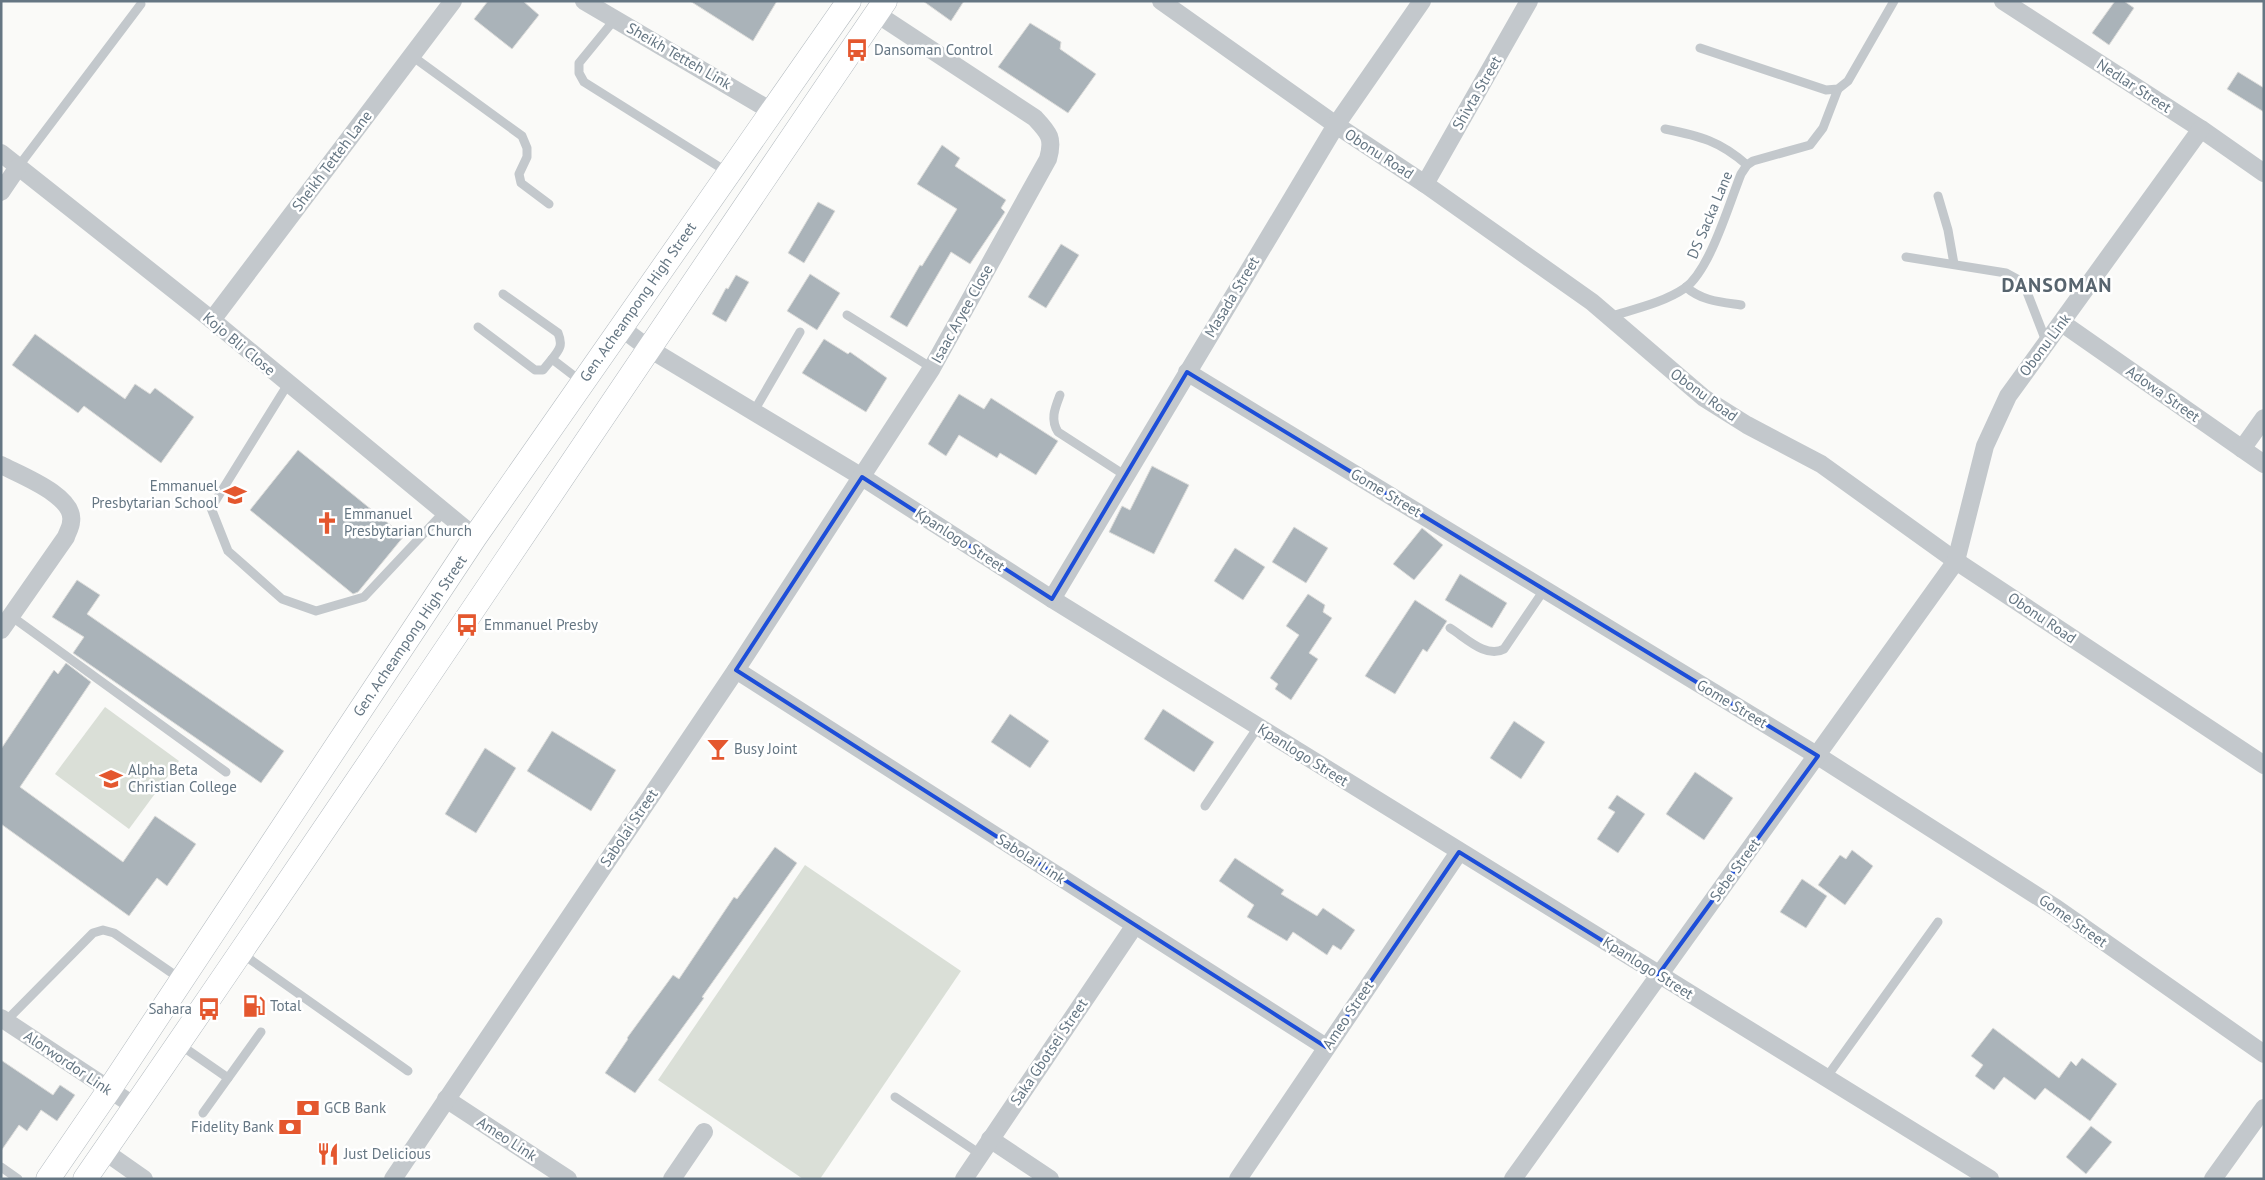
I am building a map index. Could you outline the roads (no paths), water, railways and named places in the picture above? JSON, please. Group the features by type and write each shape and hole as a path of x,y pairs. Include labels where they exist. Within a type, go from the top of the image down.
{"main road":[{"name":"Gen. Acheampong High Street","path":"48,1179 109,1090 475,537 849,1"},
{"path":"85,1179 136,1108 648,348 881,8"}],"street":[{"name":"Sheikh Tetteh Lane","path":"212,320 453,1"},
{"name":"Sheikh Tetteh Link","path":"584,1 773,112"},
{"name":"Masada Street","path":"1052,599 1336,125 1422,1"},
{"name":"Shivta Street","path":"1425,184 1529,1"},
{"name":"Nedlar Street","path":"2003,1 2200,129 2264,173"},
{"name":"Obonu Road","path":"1165,2 1336,125 1425,184 1592,302 1704,398 1747,424 1821,464 1956,560 2264,765"},
{"name":"Isaac Aryee Close","path":"862,477 932,368 1048,159 1052,146 1049,133 1035,118 881,8"},
{"name":"Obonu Link","path":"1956,560 1985,446 2008,396 2200,129"},
{"name":"Kojo Bli Close","path":"1,153 212,320 475,537"},
{"path":"1,192 18,167"},
{"name":"Adowa Street","path":"2062,323 2264,464"},
{"name":"Kpanlogo Street","path":"620,327 648,348 862,477 1052,599 1990,1179"},
{"name":"Gome Street","path":"1187,372 1818,756 2056,908 2264,1054"},
{"path":"2242,449 2264,418"},
{"path":"1,465 46,488 67,504 72,521 66,537 6,623"},
{"name":"Sabolai Street","path":"393,1179 736,670 862,477"},
{"name":"Sebe Street","path":"1513,1179 1658,975 1818,756 1956,560"},
{"name":"Sabolai Link","path":"736,670 1326,1047"},
{"name":"Ameo Street","path":"1238,1179 1459,852"},
{"name":"Saka Gbotsei Street","path":"964,1179 1134,924"},
{"name":"Alorwordor Link","path":"4,1019 136,1108"},
{"name":"Ameo Link","path":"446,1099 568,1179"},
{"path":"2212,1179 2264,1108"},
{"path":"672,1179 704,1132"},
{"path":"985,1146 1050,1179"},
{"path":"104,1151 144,1179"}],"lane":[{"name":"DS Sacka Lane","path":"1609,317 1667,298 1686,287 1705,265 1746,165 1753,161 1810,144 1823,128 1838,89 1848,81 1894,1"},
{"path":"18,167 141,4"},
{"path":"615,19 579,63 580,73 584,82 729,173"},
{"path":"1700,48 1826,90 1838,89"},
{"path":"412,56 522,136 527,148 527,157 519,174 521,183 549,204"},
{"path":"1665,129 1700,136 1719,144 1746,165"},
{"path":"1938,196 1948,230 1954,264"},
{"path":"1906,257 2006,273 2025,287 2046,341"},
{"path":"1686,287 1704,299 1741,305"},
{"path":"478,327 535,370 543,370 561,348 562,342 558,333 503,294"},
{"path":"847,315 932,368"},
{"path":"754,411 800,332"},
{"path":"552,359 582,382"},
{"path":"288,384 211,508 228,551 282,599 316,611 364,597 444,512"},
{"path":"1060,396 1053,415 1054,426 1058,432 1126,476"},
{"path":"1450,628 1488,652 1498,652 1504,649 1544,590"},
{"path":"6,623 226,772"},
{"path":"1205,806 1258,727"},
{"path":"1826,1078 1938,922"},
{"path":"4,1019 93,933 103,930 114,933 182,980"},
{"path":"240,953 408,1071"},
{"path":"203,1113 261,1032"},
{"path":"179,1044 228,1078"},
{"path":"895,1096 985,1146"},
{"path":"1,1167 18,1179"}],"place":[{"name":"Dansoman Control","path":"857,50"},
{"name":"Emmanuel Presbytarian School","path":"235,495"},
{"name":"Emmanuel Presbytarian Church","path":"327,523"},
{"name":"Emmanuel Presby","path":"467,625"},
{"name":"Busy Joint","path":"718,749"},
{"name":"Alpha Beta Christian College","path":"111,779"},
{"name":"Total","path":"254,1006"},
{"name":"Sahara","path":"209,1009"},
{"name":"GCB Bank","path":"308,1108"},
{"name":"Fidelity Bank","path":"290,1127"},
{"name":"Just Delicious","path":"328,1154"}],"district":[{"name":"DANSOMAN","path":"2057,285"}]}
